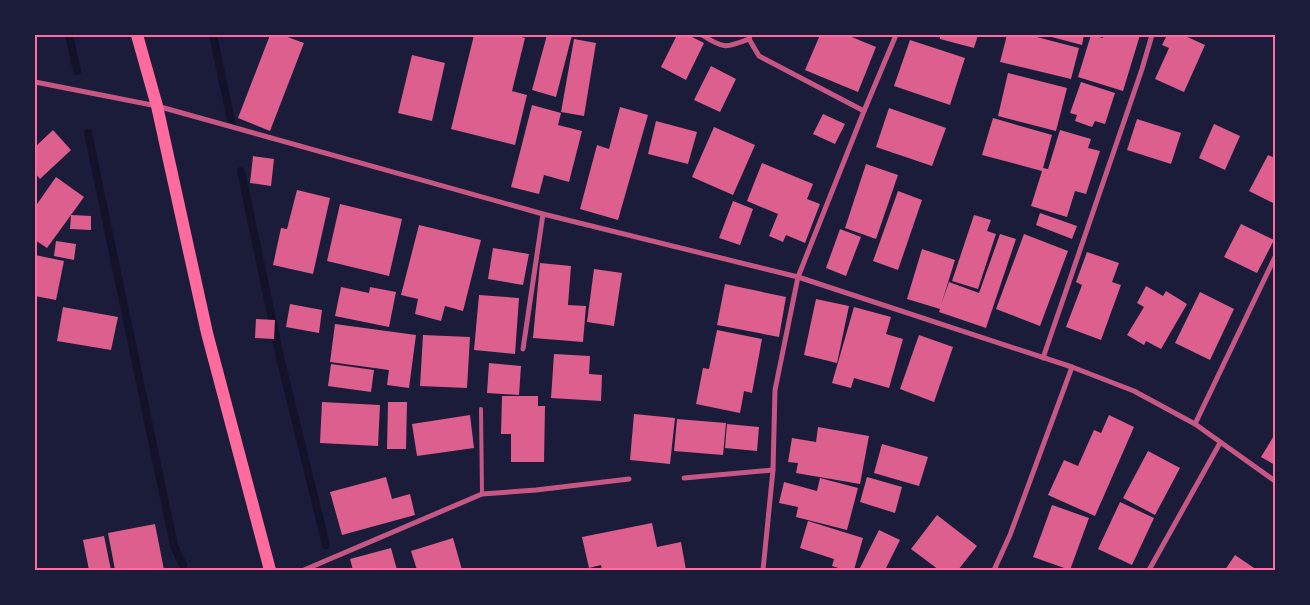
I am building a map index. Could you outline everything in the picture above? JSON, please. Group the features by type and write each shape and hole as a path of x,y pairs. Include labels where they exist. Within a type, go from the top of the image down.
{"main road":[{"path":"137,35 157,106 207,333 270,570"}],"street":[{"path":"702,35 718,45 729,47 749,37 760,56 864,110"},
{"path":"763,570 773,470 775,390 798,277 864,110 896,35"},
{"path":"1043,358 1152,35"},
{"path":"35,82 157,106 543,214 798,277 1072,367 1134,391 1195,424 1275,481"},
{"path":"524,349 543,214"},
{"path":"1195,424 1275,257"},
{"path":"994,570 1010,535 1072,367"},
{"path":"1150,570 1220,442"},
{"path":"684,478 773,470"},
{"path":"304,570 482,494 536,490 628,479"}],"lane":[{"path":"481,409 482,494"}],"building":[{"path":"270,35 282,35 304,43 270,131 238,118"},
{"path":"474,35 514,35 525,38 512,91 527,95 515,145 451,129"},
{"path":"547,35 572,35 556,97 532,90"},
{"path":"677,35 688,35 704,43 686,80 661,67"},
{"path":"820,35 847,35 876,47 858,92 805,70"},
{"path":"940,35 978,35 974,48 940,39"},
{"path":"1007,35 1029,35 1079,48 1071,79 1000,62"},
{"path":"1044,35 1084,35 1082,45"},
{"path":"1091,35 1103,38 1104,35 1140,35 1123,91 1078,77"},
{"path":"1167,35 1183,35 1205,45 1184,92 1155,79 1169,48 1162,45"},
{"path":"574,39 596,43 584,116 561,112"},
{"path":"910,40 965,58 950,105 894,86"},
{"path":"412,55 445,63 432,121 398,113"},
{"path":"711,66 736,79 720,112 694,100"},
{"path":"1008,73 1067,88 1056,131 998,116"},
{"path":"1081,82 1115,93 1105,124 1095,121 1092,127 1075,121 1077,115 1070,113"},
{"path":"532,105 561,113 558,125 582,131 569,182 544,175 539,194 511,187"},
{"path":"620,107 648,115 618,220 580,209 597,145 609,149"},
{"path":"889,108 946,128 932,166 876,147"},
{"path":"823,114 845,124 835,144 813,134"},
{"path":"993,118 1052,135 1043,168 1048,169 1060,130 1091,139 1088,148 1100,151 1086,194 1075,191 1067,217 1031,206 1042,171 982,155"},
{"path":"1137,119 1181,133 1171,164 1127,150"},
{"path":"656,121 697,132 688,164 648,154"},
{"path":"1214,124 1240,136 1225,170 1199,158"},
{"path":"714,127 755,145 733,195 692,177"},
{"path":"53,130 71,150 40,179 35,173 35,147"},
{"path":"1268,155 1275,158 1275,204 1249,191"},
{"path":"253,156 274,159 271,186 250,183"},
{"path":"762,163 813,184 807,199 820,204 805,243 786,235 783,242 769,236 778,214 747,201"},
{"path":"866,164 898,175 876,239 845,228"},
{"path":"56,177 84,197 47,248 35,240 35,207"},
{"path":"297,190 330,198 313,274 273,265 281,228 287,229"},
{"path":"898,191 922,200 898,270 873,261"},
{"path":"733,201 753,209 740,245 719,238"},
{"path":"340,204 402,219 389,276 327,261"},
{"path":"1040,213 1077,226 1072,239 1036,225"},
{"path":"71,215 91,216 91,230 70,229"},
{"path":"974,215 991,220 987,231 996,234 978,289 952,281"},
{"path":"1241,224 1274,240 1257,273 1224,257"},
{"path":"419,225 481,240 463,311 445,306 441,321 415,314 418,299 401,295"},
{"path":"840,229 861,237 846,276 826,268"},
{"path":"1000,234 1016,239 986,328 939,312 940,309 907,299 922,249 955,260 941,305 949,282 979,293"},
{"path":"1024,234 1068,251 1040,326 996,309"},
{"path":"56,241 76,244 74,260 54,256"},
{"path":"493,248 529,254 523,285 488,279"},
{"path":"1087,252 1119,263 1112,282 1121,285 1101,340 1066,327 1082,285 1076,282"},
{"path":"35,255 64,261 56,300 35,296"},
{"path":"540,263 571,266 568,305 586,306 583,342 533,338"},
{"path":"594,269 622,273 614,326 587,322"},
{"path":"725,284 786,297 779,337 717,325"},
{"path":"1146,286 1163,296 1166,291 1187,304 1161,349 1146,341 1144,345 1127,335 1144,307 1137,303"},
{"path":"341,287 369,293 370,287 396,292 389,327 335,316"},
{"path":"1200,292 1234,309 1210,360 1175,343"},
{"path":"479,295 519,298 515,354 474,350"},
{"path":"816,299 849,306 837,363 804,355"},
{"path":"290,304 322,310 319,333 286,327"},
{"path":"63,307 118,317 111,350 57,341"},
{"path":"854,307 891,317 886,334 903,339 889,388 854,378 851,388 832,383"},
{"path":"256,319 275,320 274,339 255,338"},
{"path":"335,324 416,335 409,388 387,385 389,370 330,362"},
{"path":"717,330 762,339 752,393 744,391 740,413 696,404 703,368 709,369"},
{"path":"423,335 470,337 467,388 420,386"},
{"path":"919,335 953,347 934,402 900,389"},
{"path":"554,354 590,356 589,374 602,375 601,401 551,398"},
{"path":"489,363 521,366 519,395 487,393"},
{"path":"331,364 374,370 371,392 328,386"},
{"path":"502,396 538,396 538,406 545,406 544,462 511,462 511,434 501,434"},
{"path":"322,402 380,405 378,446 320,443"},
{"path":"388,402 407,402 406,449 387,449"},
{"path":"634,414 675,418 670,464 630,460"},
{"path":"470,415 474,448 417,456 412,424"},
{"path":"1109,415 1134,427 1095,516 1048,495 1064,460 1078,466 1094,430 1101,433"},
{"path":"677,419 726,423 723,455 674,451"},
{"path":"727,424 759,427 757,451 725,448"},
{"path":"818,427 869,436 860,484 796,473 798,463 788,462 792,438 816,442"},
{"path":"1275,434 1275,465 1261,457"},
{"path":"882,444 928,457 919,486 874,473"},
{"path":"1148,451 1180,468 1155,515 1123,498"},
{"path":"386,477 392,499 410,494 415,515 342,535 330,492"},
{"path":"867,477 902,487 895,513 860,502"},
{"path":"820,478 858,488 847,530 796,517 798,507 779,503 784,482 817,491"},
{"path":"1120,502 1154,518 1132,565 1098,549"},
{"path":"1052,505 1089,518 1070,570 1033,557"},
{"path":"937,515 977,546 958,570 939,570 911,549"},
{"path":"808,521 863,538 854,570 845,570 832,566 834,559 800,548"},
{"path":"652,523 657,547 681,542 686,570 602,570 601,565 589,568 582,537"},
{"path":"155,524 164,570 115,570 108,533"},
{"path":"879,530 900,540 885,570 859,570"},
{"path":"104,536 111,570 89,570 83,540"},
{"path":"453,538 462,570 417,570 411,551"},
{"path":"391,548 397,570 353,570 350,559"},
{"path":"1235,555 1257,570 1225,570"}],"waterway":[{"path":"69,35 77,71"},
{"path":"213,35 232,125"},
{"path":"88,133 174,546 183,565"},
{"path":"241,171 280,357 326,545"}]}
